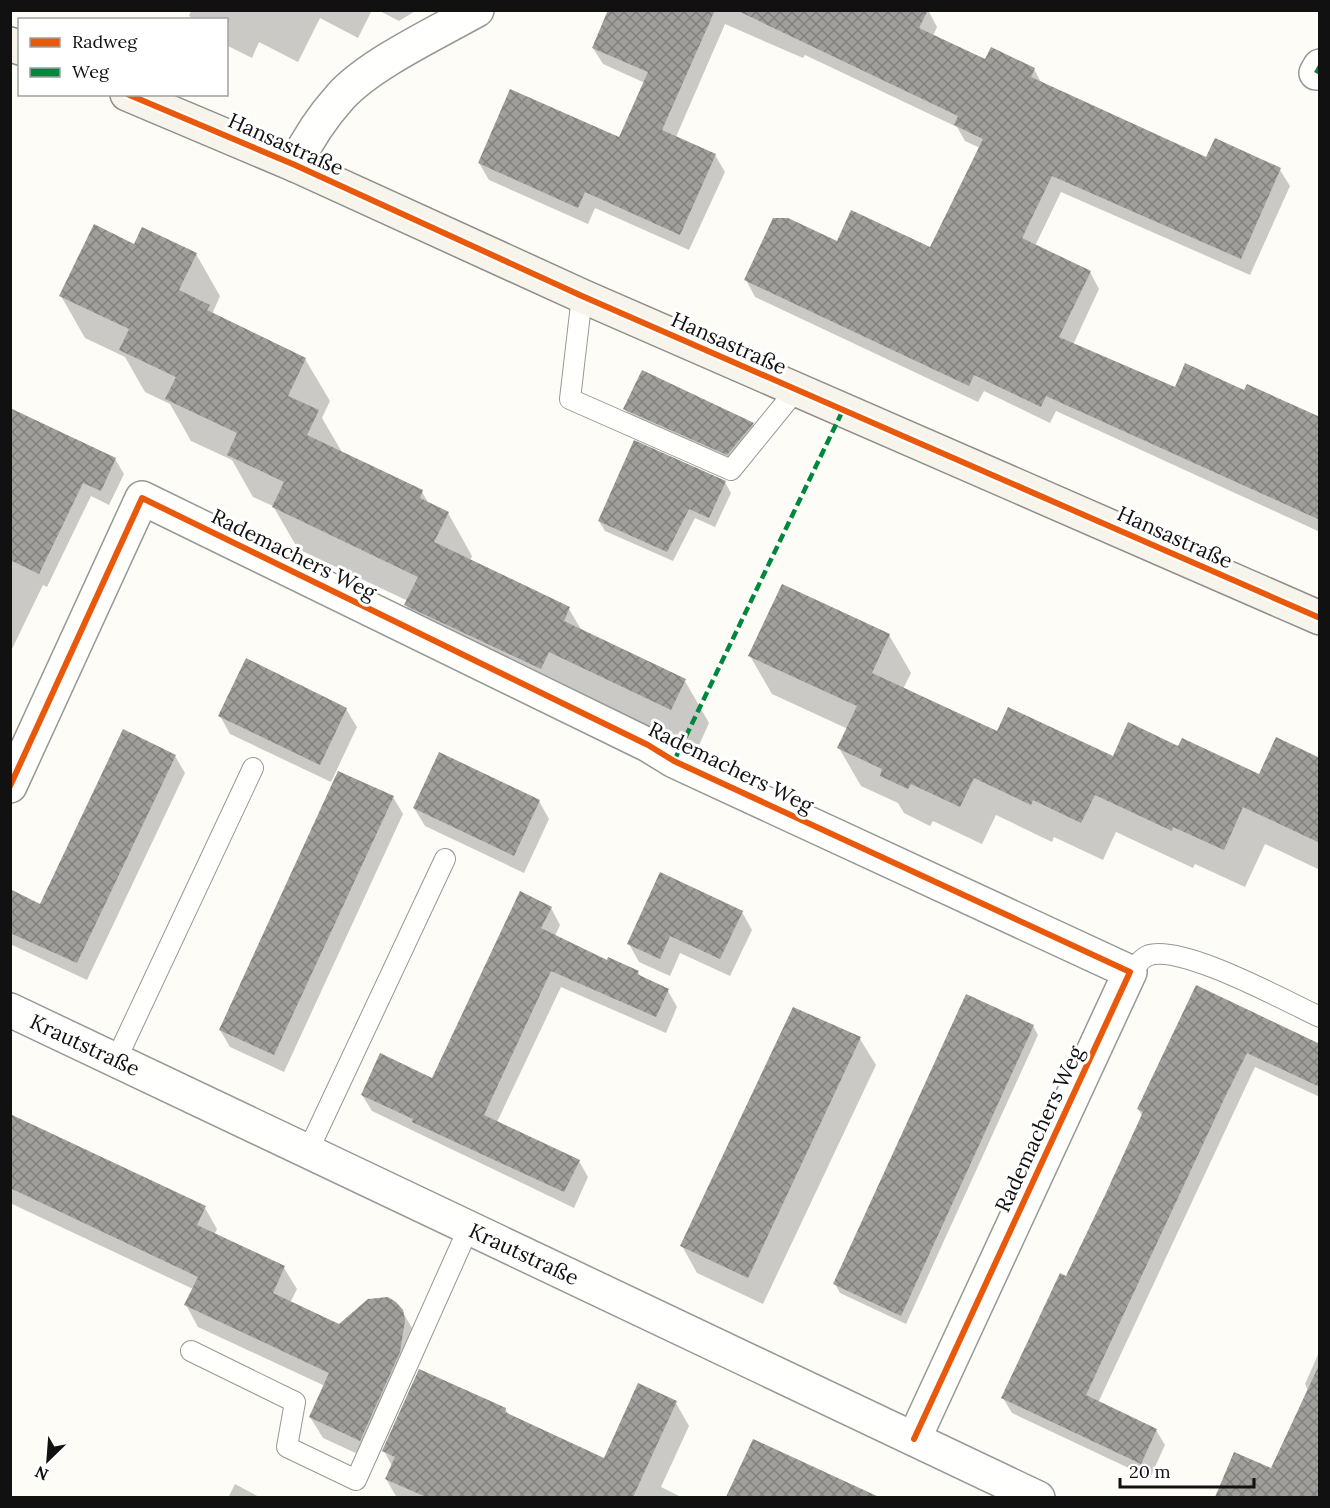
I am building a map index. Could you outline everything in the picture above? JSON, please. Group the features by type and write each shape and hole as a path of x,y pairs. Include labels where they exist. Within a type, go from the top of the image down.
{"main road":[{"name":"Hansastraße","path":"132,96 295,165 582,296 1320,618"}],"street":[{"path":"295,165 309,137 342,94 386,62 477,10"},
{"name":"Rademachers Weg","path":"10,786 142,498 648,745 674,761 1130,972 915,1438"},
{"name":"Krautstraße","path":"10,1010 1038,1497"}],"lane":[{"path":"582,296 570,399 731,470 796,390"},
{"path":"116,1060 253,768"},
{"path":"308,1150 445,859"},
{"path":"1130,972 1148,956 1174,954 1209,966 1320,1017"},
{"path":"190,1351 295,1402 287,1448 356,1480 469,1227"}],"building":[{"path":"608,10 715,10 662,130 716,154 680,235 585,192 578,208 478,163 510,89 619,137 648,72 592,48"},
{"path":"736,10 928,10 919,28 985,59 991,47 1035,68 1031,77 1206,157 1215,138 1281,168 1241,259 1052,176 1022,238 1091,271 1059,337 1175,387 1185,363 1244,390 1247,384 1320,417 1320,520 1046,396 1041,407 974,375 969,386 744,280 773,218 788,218 837,241 851,210 930,247 983,139 954,125 958,116"},
{"path":"94,224 134,244 142,227 197,253 179,290 210,305 207,310 306,358 288,396 319,410 307,435 423,490 420,498 449,512 434,542 570,607 564,621 686,679 671,710 549,652 541,669 404,605 418,577 272,507 284,482 227,455 237,433 165,399 176,377 119,350 129,329 59,296"},
{"path":"642,370 754,423 727,455 623,409"},
{"path":"10,408 116,458 101,491 83,483 39,574 10,560"},
{"path":"634,440 726,481 709,518 689,509 667,552 598,521"},
{"path":"782,584 890,634 872,673 997,731 1008,707 1113,756 1128,722 1178,746 1182,738 1259,774 1276,737 1320,758 1320,843 1243,807 1224,850 1173,827 1172,831 1095,795 1081,823 1033,800 1031,805 974,778 960,807 911,784 908,789 880,776 882,769 837,748 857,706 748,656"},
{"path":"246,658 347,708 320,765 218,716"},
{"path":"123,729 176,755 77,963 10,933 10,889 40,904"},
{"path":"439,752 540,800 514,856 413,808"},
{"path":"338,771 394,796 274,1055 219,1030"},
{"path":"660,872 743,911 720,959 670,936 660,959 627,944"},
{"path":"520,891 552,907 541,928 607,960 608,957 639,971 637,974 669,989 656,1017 551,971 484,1115 580,1160 564,1192 412,1122 413,1119 361,1095 380,1053 432,1078"},
{"path":"1196,985 1320,1044 1320,1087 1247,1053 1225,1097 1086,1395 1157,1429 1141,1464 1001,1398 1060,1273 1066,1276 1106,1193 1143,1112 1137,1109"},
{"path":"966,994 1034,1025 901,1316 833,1284"},
{"path":"793,1007 861,1037 748,1278 680,1246"},
{"path":"10,1114 206,1206 197,1225 285,1266 273,1293 339,1324 368,1299 388,1297 396,1302 403,1310 405,1320 400,1352 360,1441 309,1417 329,1373 184,1305 198,1277 10,1188"},
{"path":"1320,1363 1320,1497 1215,1497 1234,1452 1271,1468"},
{"path":"419,1369 506,1408 505,1412 604,1458 638,1383 677,1401 633,1497 426,1497 385,1479 395,1457 382,1451"},
{"path":"753,1439 775,1449 879,1497 726,1497"}],"marked path":[{"path":"1316,73 1320,66"},
{"path":"674,761 843,410"}],"cycle path":[{"path":"132,96 295,165 582,296 1320,618"},
{"path":"10,786 142,498 648,745 674,761 1130,972 914,1439"}]}
